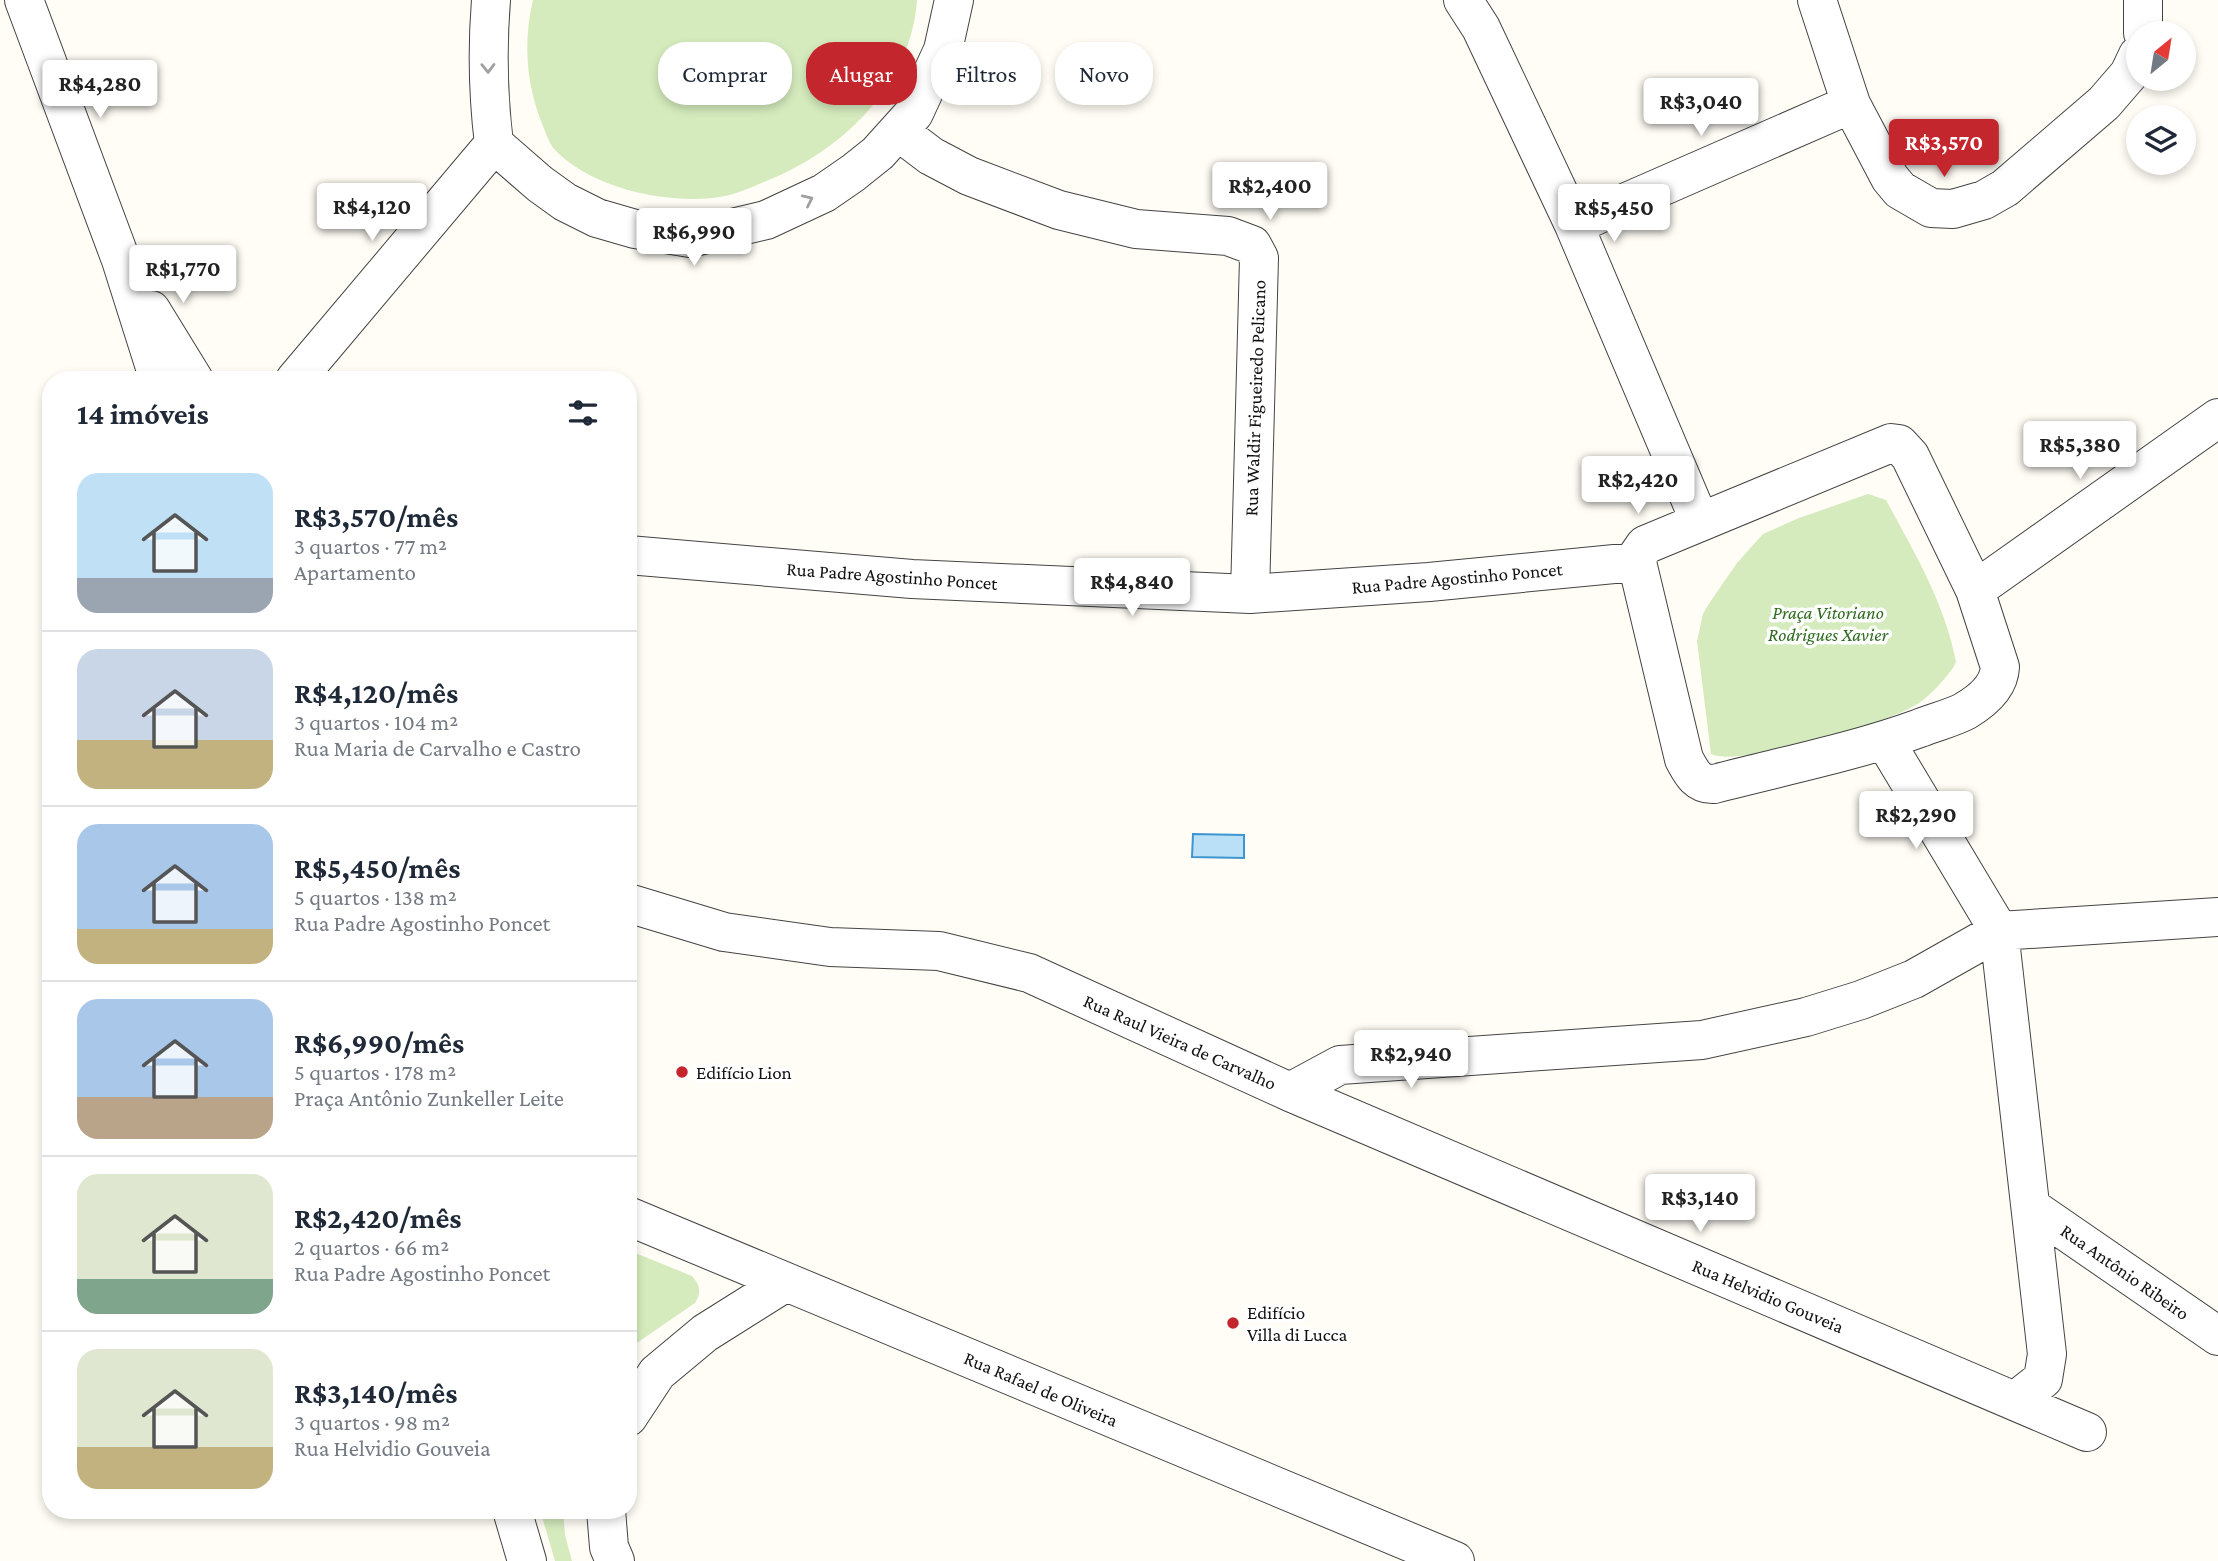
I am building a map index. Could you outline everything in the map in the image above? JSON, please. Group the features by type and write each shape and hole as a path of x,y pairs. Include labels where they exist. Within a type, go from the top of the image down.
{"street":[{"path":"24,0 121,260 156,371"},
{"path":"491,0 487,44 488,96 494,144 565,202 597,218 635,229 690,238 766,220 824,193 878,153 914,113 943,50 954,0"},
{"path":"1463,0 1481,28 1574,225 1700,522"},
{"path":"1817,0 1851,104 1890,178 1900,190 1931,208 1952,209 1984,200 2005,188 2104,103 2126,77"},
{"path":"2143,0 2143,21"},
{"path":"1574,225 1851,104"},
{"name":"Rua Waldir Figueiredo Pelicano","path":"898,131 931,156 969,176 1059,210 1136,229 1228,236 1252,245 1259,258 1250,594"},
{"path":"303,371 494,144"},
{"path":"121,260 189,371"},
{"path":"1975,590 2218,418"},
{"path":"1896,443 1910,456 1975,590 2000,667 2000,676 1981,701 1963,712 1885,741 1707,785 1698,780 1684,759 1635,562 1645,545 1700,522 1884,444 1896,443"},
{"name":"Rua Padre Agostinho Poncet","path":"637,556 912,579 1250,594 1429,582 1635,562"},
{"path":"1885,741 1999,931 2048,1354 2043,1379 2015,1401"},
{"name":"Rua Raul Vieira de Carvalho","path":"637,906 724,932 830,947 939,951 1029,973 1290,1092 1340,1065 1702,1040 1806,1017 1861,1000 1914,979 1999,931 2218,917"},
{"name":"Rua Helvidio Gouveia","path":"1290,1092 2087,1432"},
{"name":"Rua Antônio Ribeiro","path":"2032,1208 2218,1336"},
{"name":"Rua Rafael de Oliveira","path":"637,1220 1455,1561"},
{"path":"637,1403 657,1373 705,1333 786,1282"},
{"path":"515,1519 527,1561"},
{"path":"607,1519 609,1547 615,1561"}],"green space":[{"path":"533,0 917,0 908,42 806,42 806,105 872,105 845,134 820,153 758,185 726,196 693,199 650,195 607,183 569,163 554,149 537,111 530,79 527,48"},
{"name":"Praça Vitoriano Rodrigues Xavier","path":"1868,494 1886,500 1918,559 1951,640 1956,662 1953,668 1919,703 1903,712 1848,732 1752,755 1728,757 1711,754 1697,641 1703,614 1708,605 1737,563 1763,534 1799,518"},
{"path":"637,1254 692,1276 699,1292 695,1303 637,1343"},
{"path":"543,1519 564,1519 572,1561 555,1561"}],"water":[{"path":"1193,834 1244,835 1244,858 1192,857"}],"place":[{"name":"Edifício Lion","path":"682,1072"},
{"name":"Edifício Villa di Lucca","path":"1233,1323"}]}
